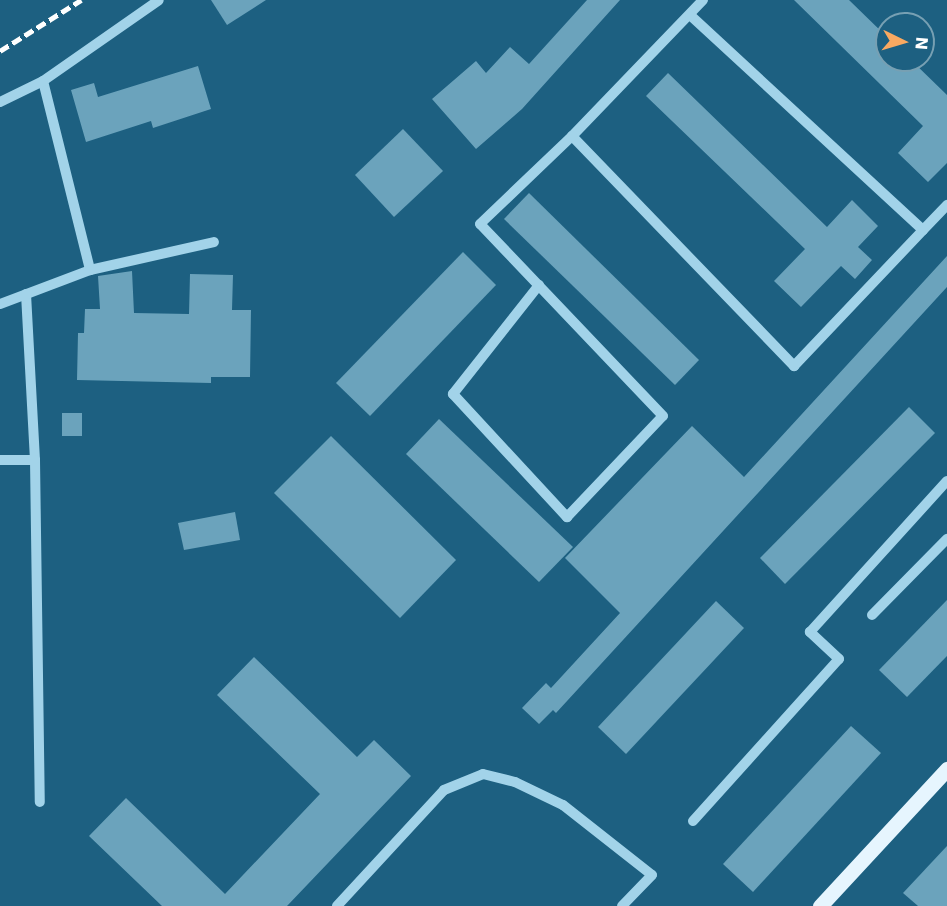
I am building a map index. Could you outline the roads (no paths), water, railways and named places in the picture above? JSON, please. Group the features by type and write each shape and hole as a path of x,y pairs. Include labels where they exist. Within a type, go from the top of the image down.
{"main road":[{"path":"820,906 947,769"}],"lane":[{"path":"0,102 43,81 159,0"},
{"path":"539,285 453,394 567,517 663,416 539,285 480,224 572,136 703,0"},
{"path":"690,15 922,230"},
{"path":"43,81 90,270"},
{"path":"572,136 794,366 947,205"},
{"path":"0,304 90,270 214,242"},
{"path":"26,294 35,460 40,802"},
{"path":"0,460 35,460"},
{"path":"693,821 839,659 810,632 947,481"},
{"path":"872,615 947,539"},
{"path":"337,906 444,790 483,774 516,782 563,805 652,875 622,906"}],"railway":[{"path":"0,51 81,0"}]}
